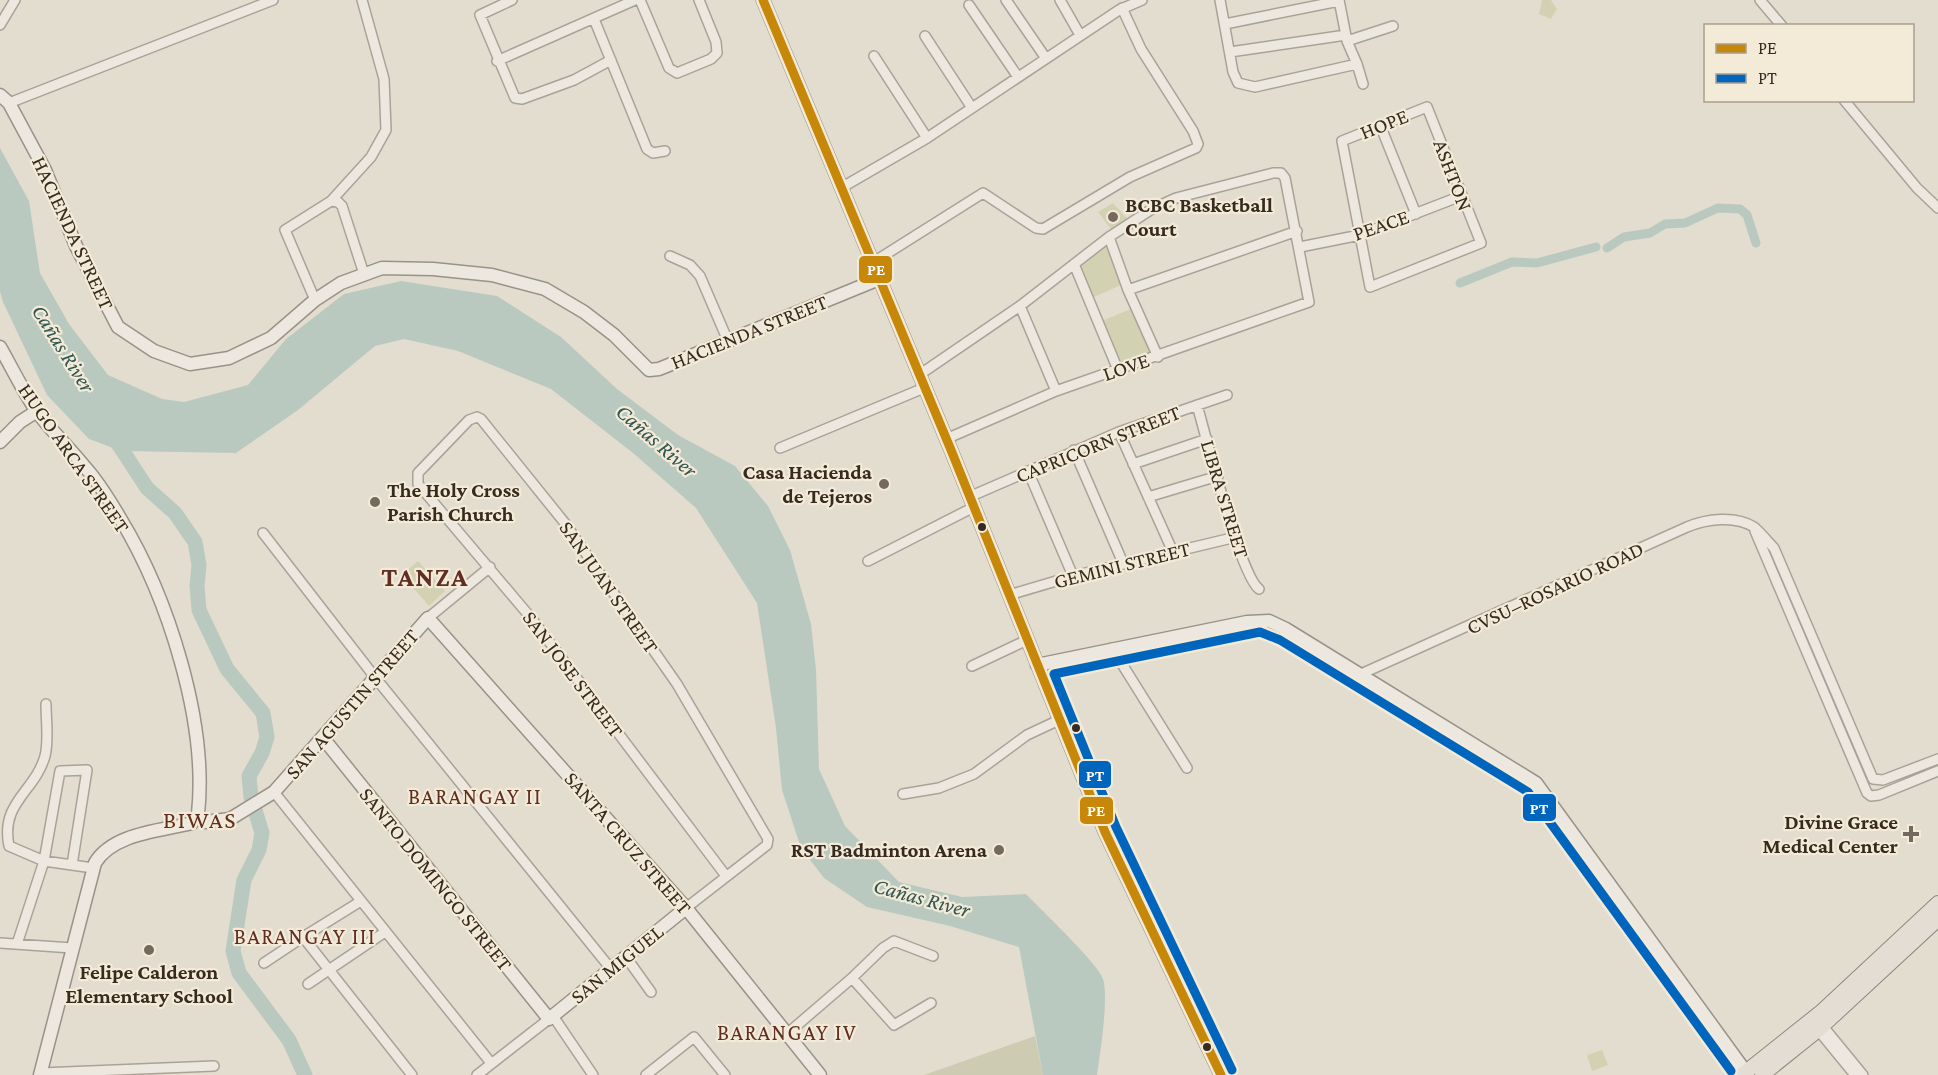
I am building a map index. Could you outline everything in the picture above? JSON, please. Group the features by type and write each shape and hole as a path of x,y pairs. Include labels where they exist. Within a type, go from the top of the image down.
{"main road":[{"path":"763,0 946,439 1105,832 1221,1075"},
{"name":"HACIENDA STREET","path":"4,99 45,170 76,246 118,327 154,351 190,364 229,358 271,338 315,300 341,283 382,268 433,269 492,275 545,289 584,312 614,335 649,370 659,369 879,279"},
{"name":"HUGO ARCA STREET","path":"0,347 37,411 86,468 121,519 144,563 165,615 192,705 198,777 198,820"},
{"path":"0,442 20,422 37,411"},
{"name":"SAN AGUSTIN STREET","path":"40,1074 93,868 100,855 118,843 198,820 223,822 263,800 274,792 323,738 374,676 428,618"},
{"name":"SANTA CRUZ STREET","path":"428,618 686,908 820,1075"},
{"path":"1037,665 1246,622 1269,621 1361,674 1536,783 1745,1074 1821,1012 1938,903"},
{"name":"SANTO DOMINGO STREET","path":"323,738 551,1017"},
{"name":"SAN MIGUEL","path":"551,1017 686,908"},
{"path":"1762,1075 1820,1027 1938,919"}],"street":[{"path":"0,25 15,0"},
{"path":"4,99 273,0"},
{"path":"315,300 285,230 331,201 371,157 386,130 384,79 362,0"},
{"path":"512,0 480,15 514,98 518,100 574,80 611,60"},
{"path":"497,61 635,0"},
{"path":"640,0 669,68 677,73 711,60 717,53 716,42 699,0"},
{"path":"1006,0 1045,57"},
{"path":"1060,0 1080,35"},
{"path":"872,263 983,193 1036,228 1043,229 1130,177 1196,148 1198,144 1193,131 1141,49 1114,0"},
{"path":"842,188 927,138 1045,57 1121,9 1142,0"},
{"path":"1220,0 1238,83 1255,87 1357,64"},
{"path":"1760,0 1780,24"},
{"path":"1225,24 1339,1 1347,38 1363,84"},
{"path":"969,5 1018,77"},
{"path":"594,19 647,149 653,153 665,150"},
{"path":"1230,52 1347,38 1393,26"},
{"path":"925,36 972,108"},
{"path":"874,56 927,138"},
{"path":"1846,102 1917,188 1938,208"},
{"name":"HOPE","path":"1359,235 1342,141 1427,107"},
{"name":"ASHTON","path":"1359,235 1370,287 1480,243 1427,107"},
{"path":"1380,124 1416,214"},
{"path":"919,375 1020,306 1109,237 1152,209 1176,198 1273,173 1281,173 1285,178 1300,247"},
{"name":"PEACE","path":"1300,247 1359,235 1461,196"},
{"path":"331,201 338,202 342,206 364,274"},
{"path":"1128,290 1297,231"},
{"path":"1109,237 1128,290 1158,357"},
{"name":"LOVE","path":"946,439 1056,390 1158,357 1309,302 1300,247"},
{"path":"669,256 690,265 700,276 728,341"},
{"path":"1074,264 1118,370"},
{"path":"1020,306 1056,390"},
{"path":"780,448 924,388"},
{"name":"CAPRICORN STREET","path":"868,561 1028,471 1119,432 1227,395"},
{"name":"LIBRA STREET","path":"1197,405 1236,537 1252,582 1259,589"},
{"name":"SAN JUAN STREET","path":"416,476 469,420 477,417 481,419 564,522 677,684 724,761 769,842"},
{"path":"1119,432 1173,552"},
{"path":"1133,464 1207,439"},
{"path":"1074,450 1123,563"},
{"path":"1028,471 1073,576"},
{"name":"SAN JOSE STREET","path":"416,476 419,486 490,567 726,876"},
{"path":"1148,497 1218,476"},
{"name":"CVSU–ROSARIO ROAD","path":"1361,674 1694,524 1720,520 1753,526"},
{"path":"1753,526 1774,548 1873,779 1881,781 1938,759"},
{"path":"1753,526 1867,793 1879,795 1938,771"},
{"path":"263,533 374,676 611,969"},
{"name":"GEMINI STREET","path":"1009,595 1123,563 1236,537"},
{"name":"SAN AGUSTIN STREET","path":"428,618 490,567"},
{"path":"972,666 1027,640"},
{"path":"1112,648 1187,768"},
{"path":"46,704 45,755 36,774 6,807 4,836 9,846 44,861 93,868"},
{"path":"903,794 939,788 974,774 1027,735 1059,720"},
{"path":"17,944 44,861 60,771 87,770 72,865"},
{"path":"274,792 491,1063"},
{"name":"SAN MIGUEL","path":"686,908 769,842"},
{"path":"264,963 361,901"},
{"path":"308,984 385,932"},
{"path":"303,937 412,1075"},
{"path":"788,1033 883,948 894,941 933,956"},
{"path":"0,943 72,948"},
{"path":"626,957 651,992"},
{"path":"852,978 894,1025 931,1003"},
{"path":"477,1075 551,1017 593,1075"},
{"path":"1820,1027 1855,1075"},
{"path":"1820,1027 1863,1075"},
{"path":"646,1075 694,1037 725,1075"},
{"path":"40,1074 160,1072 214,1066"}],"green space":[{"path":"1542,0 1551,0 1557,9 1551,19 1539,14"},
{"name":"BCBC Basketball Court","path":"1113,203 1129,221 1113,232 1098,212"},
{"path":"1107,241 1121,285 1092,298 1079,264"},
{"path":"1133,308 1151,351 1120,363 1102,321"},
{"path":"418,561 445,591 429,606 402,575"},
{"path":"1035,1036 1043,1075 924,1075"},
{"path":"1602,1050 1608,1065 1592,1071 1587,1055"}],"water":[{"name":"Cañas River","path":"0,148 29,201 40,273 69,324 108,375 162,399 184,402 248,385 286,339 344,294 401,281 497,296 561,337 617,389 678,435 735,466 768,506 790,550 811,624 816,670 819,769 845,826 899,882 962,897 1026,894 1091,961 1103,979 1105,1012 1097,1075 1043,1075 1019,947 950,926 867,907 824,878 801,848 782,790 776,728 757,603 696,508 633,453 551,389 458,351 404,339 375,346 298,410 236,453 121,451 89,439 47,395 3,302 0,292"}],"waterway":[{"path":"1607,248 1624,237 1650,233 1665,224 1685,223 1718,208 1740,209 1747,215 1756,243"},
{"path":"1460,283 1512,262 1537,263 1596,247"},
{"path":"111,433 147,488 175,513 195,542 199,565 197,586 199,610 227,669 263,713 267,737 262,753 249,776 251,797 262,833 259,850 244,880 233,951 239,973 289,1040 305,1075"}],"transit line":[{"name":"PE","path":"763,0 951,450 1105,832 1221,1075"},
{"name":"PT","path":"1232,1070 1116,827 1054,674 1260,632 1280,640 1528,792 1731,1071"}],"place":[{"name":"BCBC Basketball Court","path":"1113,217"},
{"name":"Casa Hacienda de Tejeros","path":"884,484"},
{"name":"The Holy Cross Parish Church","path":"375,502"},
{"name":"Divine Grace Medical Center","path":"1911,834"},
{"name":"RST Badminton Arena","path":"999,850"},
{"name":"Felipe Calderon Elementary School","path":"149,950"}],"district":[{"name":"TANZA","path":"425,577"},
{"name":"BARANGAY II","path":"475,796"},
{"name":"BIWAS","path":"200,820"},
{"name":"BARANGAY III","path":"305,936"},
{"name":"BARANGAY IV","path":"787,1032"}]}
